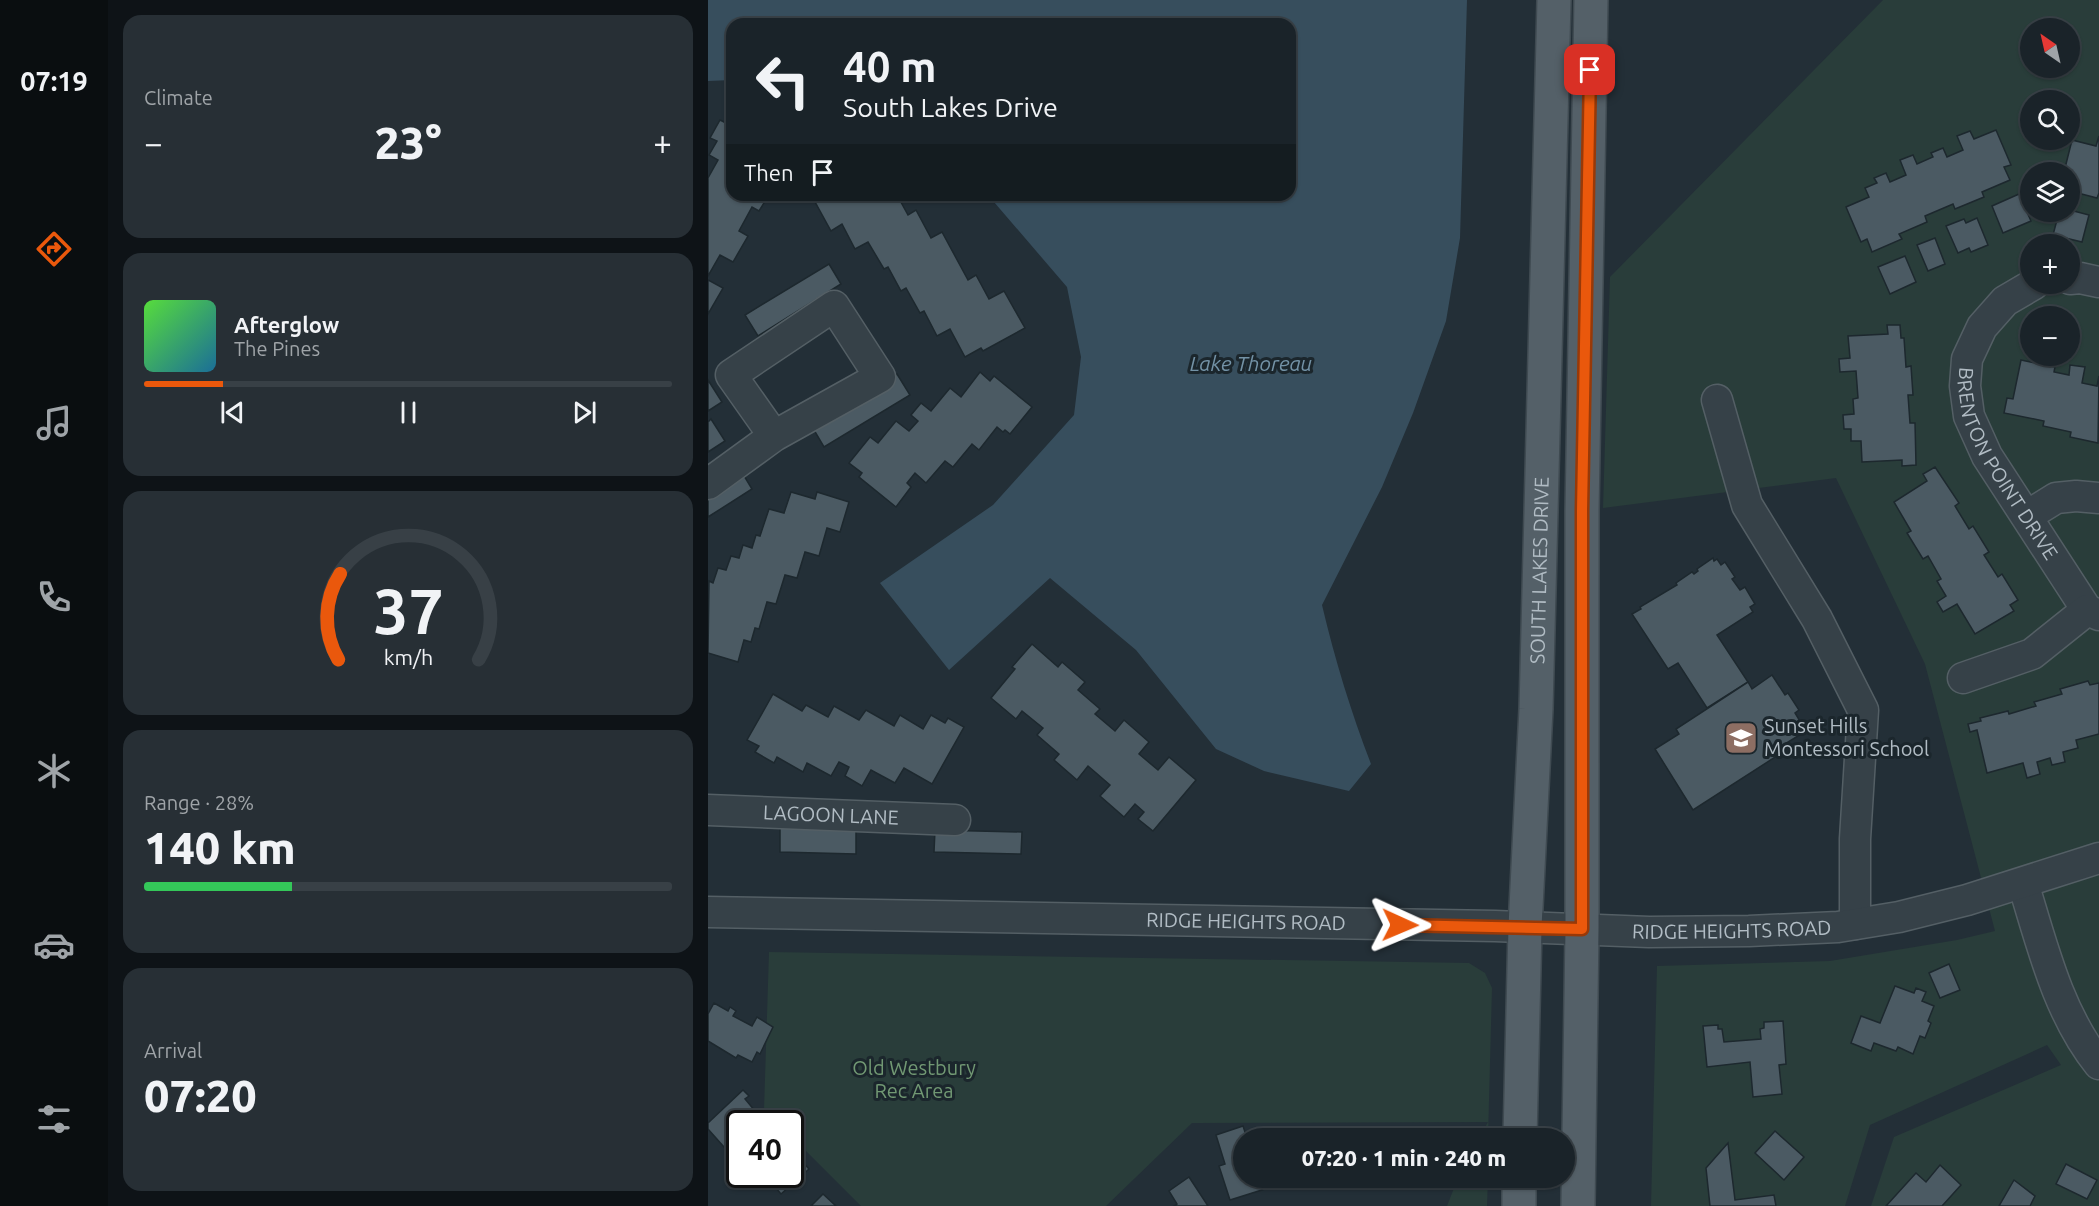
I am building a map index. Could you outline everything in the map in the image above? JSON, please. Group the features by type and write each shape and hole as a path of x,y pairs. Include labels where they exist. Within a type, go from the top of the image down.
{"main road":[{"name":"SOUTH LAKES DRIVE","path":"1520,1128 1525,927 1536,709 1554,0"},
{"name":"SOUTH LAKES DRIVE","path":"1578,1206 1582,929 1582,511 1591,0"},
{"path":"1519,1206 1520,1188"}],"street":[{"path":"2080,278 2099,282"},
{"name":"BRENTON POINT DRIVE","path":"2020,292 2005,301 1982,327 1967,359 1965,386 1969,416 1987,456 2093,612"},
{"path":"708,484 774,436 880,377 834,306 731,375 774,436"},
{"path":"1718,400 1747,505 1817,619 1863,710 1855,838 1855,924"},
{"path":"2027,516 2056,498 2076,496 2099,498"},
{"path":"1963,678 2032,654 2093,612"},
{"name":"LAGOON LANE","path":"708,810 955,820"},
{"name":"RIDGE HEIGHTS ROAD","path":"708,912 1525,927 1649,932 1749,931 1855,924 1899,917 1967,900 2099,858"},
{"path":"2023,883 2053,978 2076,1028 2099,1064"}],"green space":[{"path":"1883,0 2099,0 2099,1206 1871,1206 1894,1137 2061,1065 2047,1045 1870,1125 1845,1206 1651,1206 1657,966 1830,961 1957,940 1995,931 1925,664 1836,478 1603,508 1610,277"},
{"name":"Old Westbury Rec Area","path":"769,952 1469,963 1485,973 1492,988 1488,1128 1485,1128 1488,1122 1192,1123 1106,1206 861,1206 804,1149 804,1110 764,1110"},
{"path":"1454,1188 1488,1188 1487,1206 1447,1206"}],"water":[{"name":"Lake Thoreau","path":"708,0 1467,0 1460,238 1446,321 1413,413 1382,487 1322,605 1344,686 1371,764 1349,791 1264,771 1216,749 1136,650 1050,578 949,670 880,583 993,505 1074,415 1081,357 1067,287 993,201 1296,201 1296,18 726,18 726,80 708,81"}],"building":[{"path":"720,120 726,123 726,201 765,201 759,211 752,207 739,231 748,236 733,262 720,255 708,276 708,178 718,160 709,155 717,141 710,138"},
{"path":"1996,130 2011,165 2004,167 2010,180 1982,192 1984,197 1955,209 1953,204 1925,216 1927,222 1899,234 1902,239 1872,252 1867,239 1861,242 1846,207 1869,197 1865,188 1877,183 1874,178 1886,173 1890,182 1906,175 1900,160 1913,155 1917,164 1933,157 1931,153 1943,148 1947,157 1963,150 1957,136 1970,131 1974,139"},
{"path":"2099,136 2099,193 2097,198 2080,194 2080,162 2066,162 2070,150 2080,150 2080,142 2096,146"},
{"path":"2019,194 2020,222 2029,222 2003,233 1992,206"},
{"path":"815,201 900,201 908,215 916,210 931,238 942,232 968,280 976,275 989,299 1004,291 1025,328 983,351 981,348 965,357 950,329 937,336 924,311 920,313 906,288 901,291 888,267 884,269 868,242 855,249 842,224 831,231"},
{"path":"2080,213 2089,215 2082,242 2080,242 2080,234 2053,234 2056,222 2080,222"},
{"path":"1977,218 1988,245 1971,252 1969,248 1958,253 1946,226 1964,219 1966,223"},
{"path":"1935,238 1945,264 1928,271 1917,245"},
{"path":"1905,256 1916,282 1890,294 1878,267"},
{"path":"829,264 841,284 758,336 745,315"},
{"path":"708,280 723,288 708,314"},
{"path":"1887,325 1900,325 1901,338 1904,338 1906,367 1911,366 1913,395 1908,395 1910,423 1915,423 1916,465 1902,466 1902,460 1862,462 1861,441 1851,441 1851,429 1844,429 1843,415 1854,414 1853,399 1858,398 1856,371 1840,372 1839,359 1850,358 1848,336 1888,334"},
{"path":"2020,365 2055,367 2054,372 2069,375 2070,366 2085,367 2082,383 2097,386 2099,376 2098,443 2070,437 2071,432 2043,426 2044,421 2004,413 2007,398 2013,399"},
{"path":"980,372 990,381 994,376 1032,407 1010,434 997,427 979,450 972,444 953,467 945,461 926,483 915,473 907,483 911,487 896,507 859,477 862,473 849,463 870,437 878,443 896,421 909,431 918,421 911,415 921,403 931,411 950,388 961,397"},
{"path":"897,374 910,395 824,447 811,425"},
{"path":"708,380 722,402 708,411"},
{"path":"711,419 725,441 708,452 708,422"},
{"path":"1935,467 1959,503 1955,506 1969,529 1973,526 1989,552 1984,555 1998,577 2002,574 2018,600 2010,605 2014,611 1975,634 1957,604 1943,612 1937,602 1946,596 1937,581 1941,579 1928,556 1923,559 1907,533 1911,531 1894,502 1927,481 1923,474"},
{"path":"740,469 752,489 708,517 708,488"},
{"path":"791,492 815,499 817,492 849,502 840,532 827,528 819,556 805,552 797,578 785,575 776,604 767,602 759,629 755,628 751,642 744,640 738,662 708,653 709,581 713,583 718,568 726,570 731,556 739,558 743,545 752,548 756,535 760,536 769,509 784,513"},
{"path":"1713,558 1714,561 1717,559 1721,565 1725,562 1735,577 1732,579 1740,590 1745,587 1755,604 1750,607 1753,612 1717,635 1748,682 1707,708 1678,663 1668,669 1632,614 1677,585 1676,583 1692,572 1694,574 1698,571 1697,569"},
{"path":"1032,644 1058,667 1062,662 1085,682 1078,690 1100,709 1095,714 1115,731 1124,720 1149,742 1139,754 1158,770 1169,757 1196,780 1153,831 1138,819 1144,812 1135,804 1124,817 1100,796 1110,785 1088,766 1077,780 1054,760 1059,754 1037,735 1043,728 1022,711 1016,719 991,698 1015,669 1012,667"},
{"name":"Sunset Hills Montessori School","path":"1772,675 1785,695 1788,693 1799,710 1795,713 1806,731 1780,747 1783,752 1693,810 1655,749 1679,734 1676,729 1748,682 1752,689"},
{"path":"2088,681 2090,685 2099,683 2099,734 2076,740 2078,748 2063,752 2065,762 2052,765 2050,758 2037,762 2040,774 2027,778 2023,763 1987,773 1977,730 1970,732 1968,724 1981,721 1980,718 2008,711 2009,714 2036,706 2034,702 2062,694 2060,689"},
{"path":"773,694 802,711 806,705 828,717 834,706 859,720 866,710 894,726 900,715 923,729 931,715 945,723 948,718 964,727 932,784 904,768 895,783 871,770 862,786 845,776 849,767 839,762 831,776 807,763 803,772 777,757 774,763 755,752 759,746 747,740"},
{"path":"780,827 856,829 856,854 780,852"},
{"path":"935,830 1022,832 1021,854 934,852"},
{"path":"1949,964 1960,990 1940,998 1929,973"},
{"path":"1895,986 1914,993 1916,988 1926,992 1922,1001 1934,1006 1925,1038 1920,1036 1913,1054 1898,1047 1896,1051 1874,1043 1871,1051 1851,1043 1861,1016 1880,1023"},
{"path":"714,1003 728,1011 730,1007 736,1011 733,1016 752,1026 757,1017 773,1027 760,1054 757,1052 752,1062 738,1055 736,1058 708,1041 708,1014"},
{"path":"1783,1021 1786,1064 1779,1065 1782,1094 1753,1097 1750,1062 1707,1067 1703,1026 1718,1025 1718,1029 1722,1029 1724,1042 1761,1039 1760,1029 1764,1028 1764,1022"},
{"path":"743,1090 749,1096 745,1099 754,1110 726,1110 726,1149 708,1129 708,1123"},
{"path":"1233,1129 1233,1188 1265,1189 1230,1200 1219,1166 1225,1164 1216,1135"},
{"path":"1775,1131 1804,1157 1784,1180 1755,1153"},
{"path":"1728,1143 1735,1200 1774,1195 1776,1206 1710,1206 1706,1168"},
{"path":"804,1163 809,1169 804,1173"},
{"path":"2066,1164 2097,1180 2087,1199 2056,1184"},
{"path":"1940,1165 1961,1185 1942,1206 1886,1206 1916,1173 1926,1182"},
{"path":"1189,1177 1208,1206 1174,1206 1177,1204 1169,1191"},
{"path":"2014,1180 2035,1196 2030,1206 1999,1206"},
{"path":"776,1188 788,1188 781,1194"},
{"path":"823,1194 836,1206 811,1206"}],"place":[{"name":"Sunset Hills Montessori School","path":"1741,738"}],"route":[{"path":"1400,925 1582,929 1582,511 1590,70"}]}
